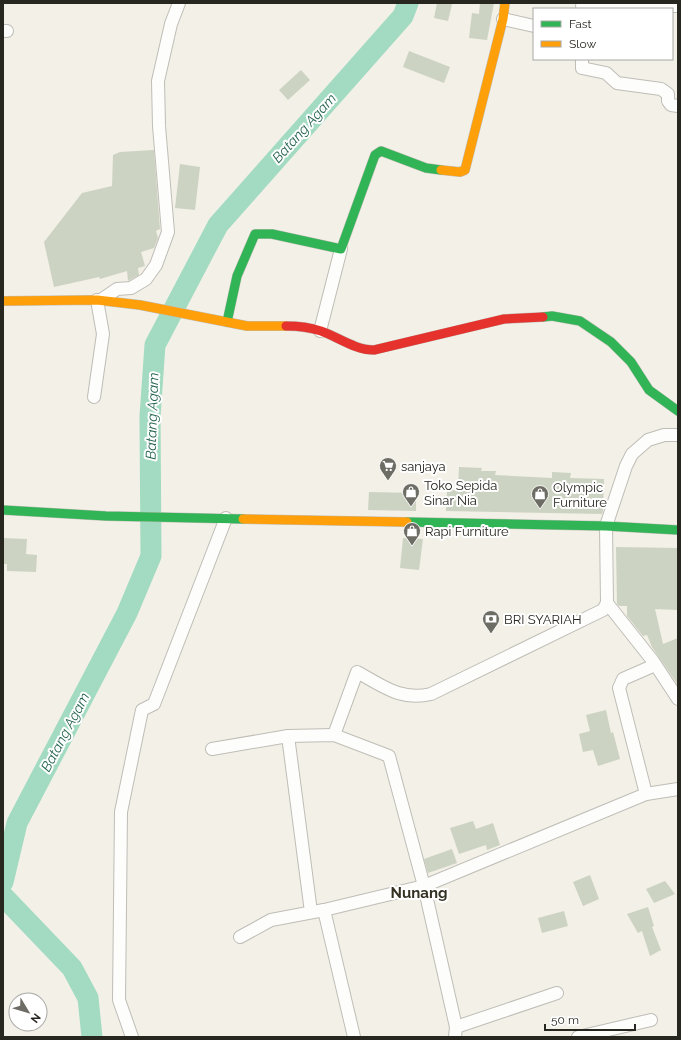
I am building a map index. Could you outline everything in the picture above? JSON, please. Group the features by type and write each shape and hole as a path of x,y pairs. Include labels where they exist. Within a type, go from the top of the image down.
{"street":[{"path":"99,300 116,289 131,288 146,279 156,265 168,232 159,126 158,81 171,24 179,3"},
{"path":"320,331 341,249 375,155 381,151 426,168 460,172 465,170 504,19 505,3"},
{"path":"582,6 657,4 678,6"},
{"path":"504,19 533,26"},
{"path":"582,60 582,68 606,73 617,83 661,89 668,94 668,102 671,105 678,106"},
{"path":"227,322 230,297 237,270 255,234 272,234 341,249"},
{"path":"94,398 103,334 99,300"},
{"path":"3,301 99,300 247,326 300,326 320,331 365,350 374,350 504,318 552,316 580,321 611,342 630,362 648,390 678,411"},
{"path":"334,735 357,672 392,693 418,697 431,694 603,610 607,603 606,526 626,466 632,454 648,440 664,435 678,435"},
{"path":"3,510 106,516 606,526 678,530"},
{"path":"132,1037 119,1000 121,812 142,710 154,704 226,518"},
{"path":"607,603 655,665 678,699"},
{"path":"646,794 619,688 623,680 655,665"},
{"path":"212,749 288,736 334,735 389,756 424,886 455,1032 556,993"},
{"path":"288,736 311,912"},
{"path":"240,937 271,920 324,910 424,886 646,794 678,788"},
{"path":"324,910 354,1037"},
{"path":"578,1037 650,1020"}],"building":[{"path":"437,3 452,4 448,21 434,18"},
{"path":"480,3 494,3 487,40 469,38 472,13 479,14"},
{"path":"409,51 450,67 444,83 403,67"},
{"path":"301,70 310,80 288,100 279,90"},
{"path":"154,150 160,229 156,231 158,238 154,248 141,252 145,266 138,268 139,275 128,281 127,271 100,279 99,277 54,287 44,242 82,193 112,186 113,155 120,152"},
{"path":"180,164 200,167 195,210 175,208"},
{"path":"459,467 482,468 481,471 496,471 495,475 552,478 552,472 571,473 570,478 604,479 603,511 602,514 446,511 447,490 458,490"},
{"path":"369,492 416,493 416,511 368,510"},
{"path":"3,538 27,539 26,554 37,555 36,572 7,571 7,564 3,564"},
{"path":"403,538 423,539 419,570 400,568"},
{"path":"616,547 678,548 677,610 655,609 663,644 678,638 678,685 652,647 647,635 643,636 627,616 627,606 619,606 617,604"},
{"path":"606,710 611,733 613,732 620,759 598,766 593,750 583,752 579,734 590,731 586,715"},
{"path":"473,821 476,829 493,823 500,845 487,850 486,845 459,854 450,828"},
{"path":"452,849 457,863 428,873 424,859"},
{"path":"590,875 599,899 583,906 573,882"},
{"path":"665,881 675,894 654,903 646,889"},
{"path":"648,907 654,926 652,927 661,950 650,956 642,931 638,933 627,914"},
{"path":"564,911 568,926 542,933 538,918"}],"waterway":[{"name":"Batang Agam","path":"3,882 17,823 127,613 151,556 150,416 155,345 218,225 403,16 408,3"},
{"name":"Batang Agam","path":"3,896 72,968 88,998 92,1037"}],"traffic: fast":[{"path":"227,322 237,276 255,234 272,234 341,249 375,155 381,151 426,168 441,170"},
{"path":"543,317 552,316 580,321 611,342 631,362 649,390 678,411"},
{"path":"3,510 106,516 243,519"},
{"path":"407,522 606,526 678,530"}],"traffic: slow":[{"path":"441,170 460,172 465,170 503,19 505,3"},
{"path":"3,301 97,300 140,305 247,326 286,326"},
{"path":"243,519 407,522"}],"traffic: jam":[{"path":"286,326 304,327 317,330 353,346 374,350 504,319 543,317"}],"place":[{"name":"sanjaya","path":"388,481"},
{"name":"Toko Sepida Sinar Nia","path":"411,507"},
{"name":"Olympic Furniture","path":"540,509"},
{"name":"Rapi Furniture","path":"412,546"},
{"name":"BRI SYARIAH","path":"491,634"}],"district":[{"name":"Nunang","path":"419,893"}]}
